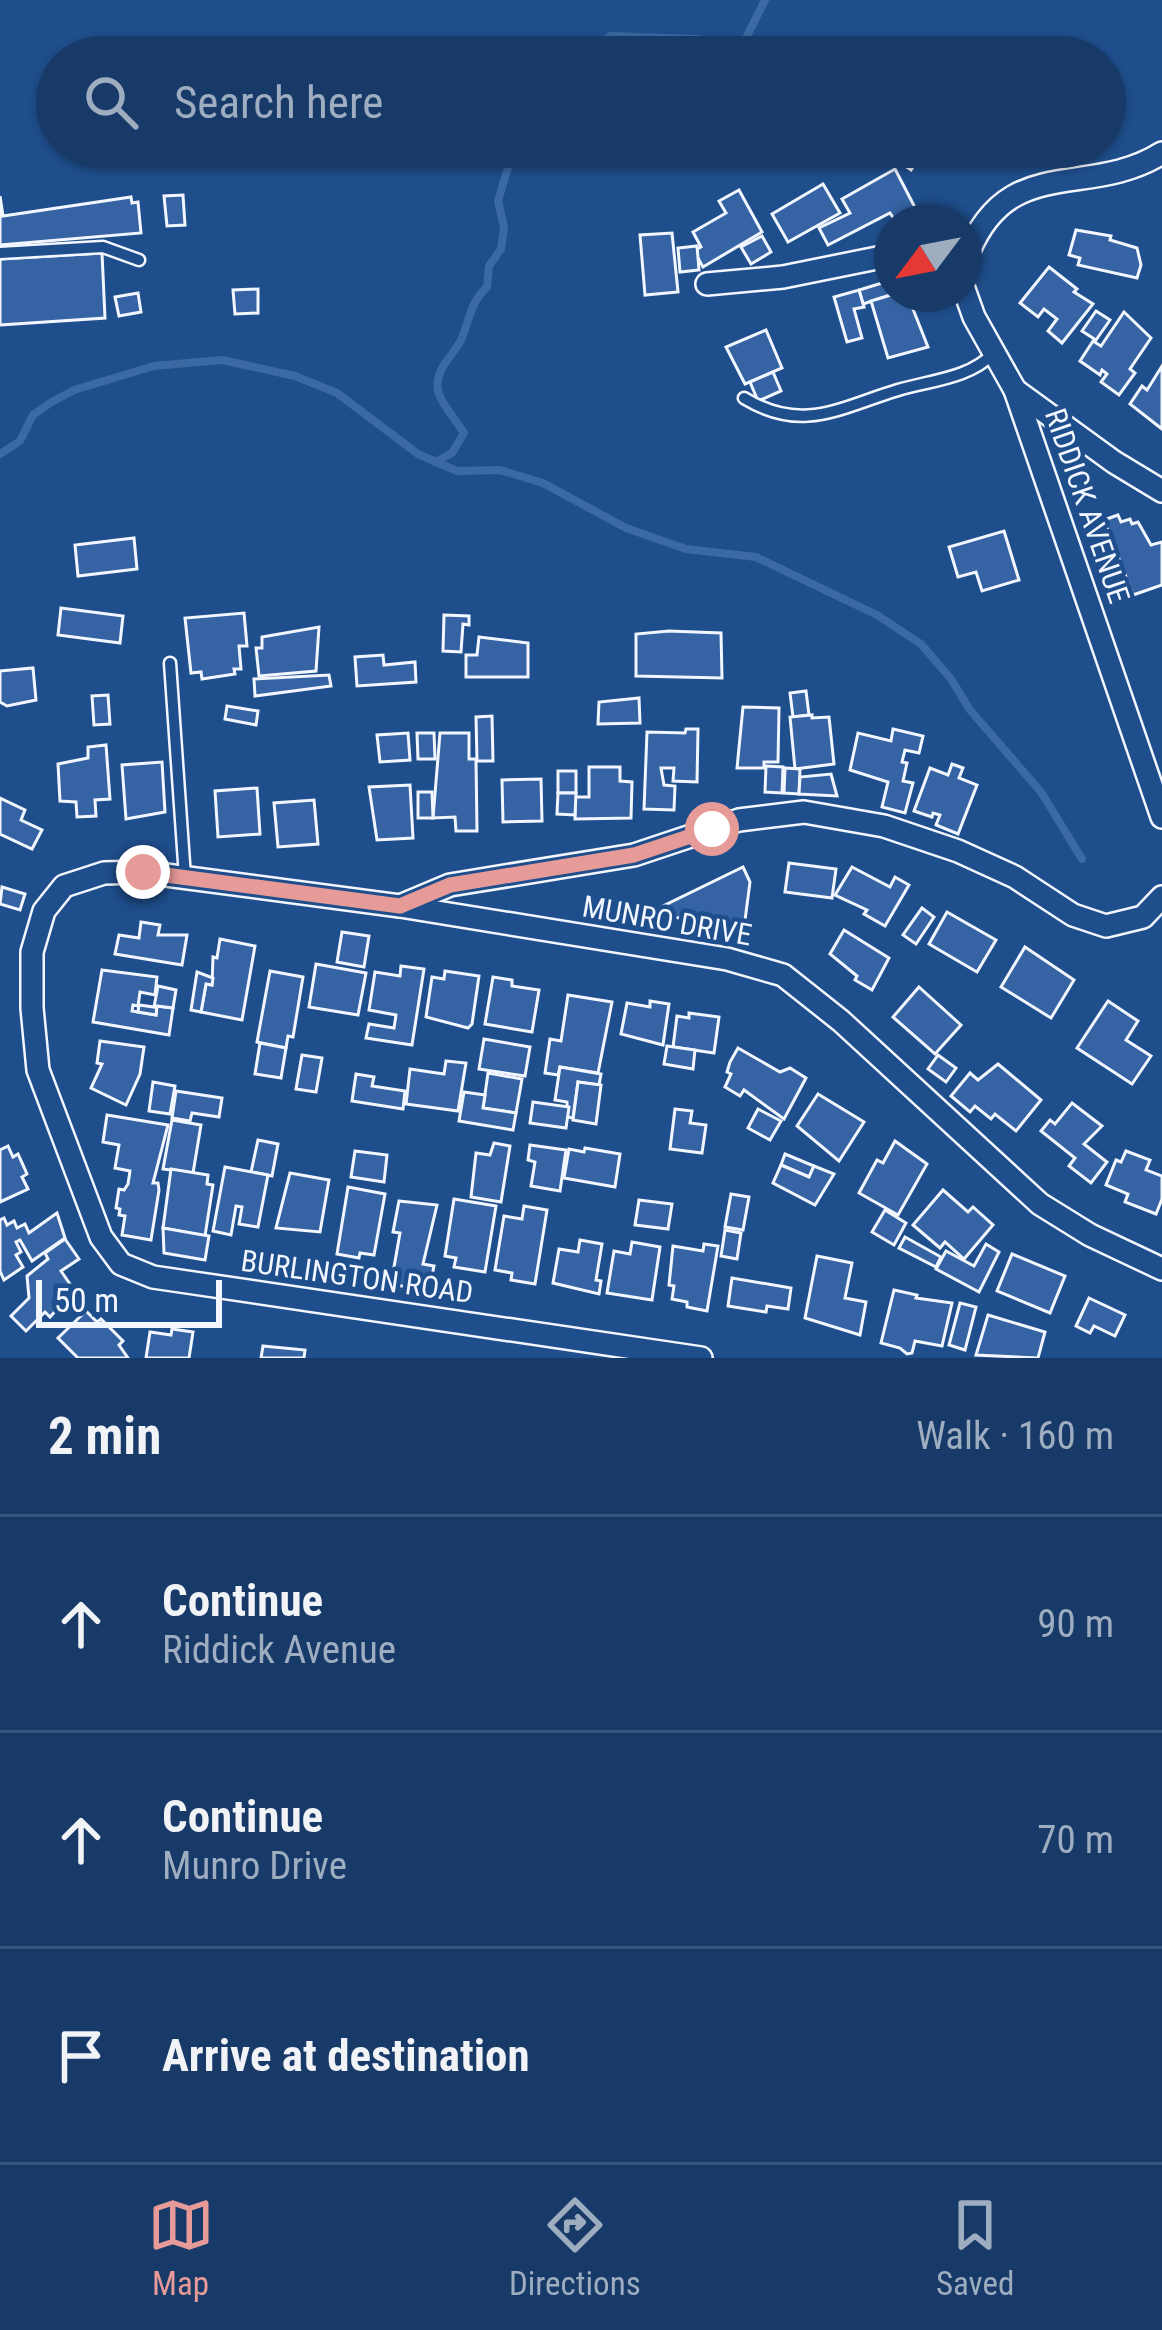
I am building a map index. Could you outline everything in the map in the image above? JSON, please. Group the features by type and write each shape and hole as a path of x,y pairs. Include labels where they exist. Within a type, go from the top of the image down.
{"street":[{"path":"1126,167 1162,153"},
{"path":"982,221 1022,190 1123,168"},
{"path":"706,284 783,277 874,259"},
{"name":"RIDDICK AVENUE","path":"975,312 1015,390 1162,817"},
{"path":"1015,390 1162,491"},
{"path":"400,906 450,885 634,855 739,820 804,812 884,826 958,851 1015,877 1073,915 1106,926 1143,916 1162,897"},
{"name":"MUNRO DRIVE","path":"64,886 104,873 143,872 400,906 727,959 783,975 841,1021 1040,1204 1090,1235 1162,1269"},
{"name":"BURLINGTON ROAD","path":"64,886 44,911 32,952 38,1070 101,1237 122,1264 153,1276 700,1358"}],"lane":[{"path":"0,253 103,247 139,260"},
{"path":"744,398 782,415 827,414 964,373 980,367 994,352"},
{"path":"170,663 185,878"}],"building":[{"path":"895,169 913,204 874,204 874,221 828,245 819,228 850,213 842,199"},
{"path":"823,184 840,213 788,242 772,214"},
{"path":"739,190 762,232 703,267 694,251 701,247 693,232 726,213 719,201"},
{"path":"183,195 185,225 167,226 164,196"},
{"path":"0,196 3,216 131,197 132,203 138,202 141,233 0,245"},
{"path":"1076,230 1111,236 1110,240 1137,248 1141,265 1137,278 1078,265 1080,258 1069,255"},
{"path":"672,233 678,292 645,295 640,235"},
{"path":"762,236 771,252 751,264 741,247"},
{"path":"697,246 699,270 680,272 678,248"},
{"path":"102,253 105,318 0,325 0,259"},
{"path":"1049,267 1093,304 1062,343 1048,331 1057,319 1044,309 1038,317 1020,303"},
{"path":"874,285 874,300 863,304 859,290"},
{"path":"258,289 258,313 235,314 233,290"},
{"path":"859,290 864,307 854,309 862,338 847,342 834,297"},
{"path":"138,293 141,312 119,316 115,297"},
{"path":"1096,311 1110,320 1096,340 1082,331"},
{"path":"874,312 914,312 928,347 888,358"},
{"path":"1124,312 1151,338 1119,395 1101,382 1107,374 1102,370 1100,375 1080,361 1093,341 1101,346"},
{"path":"766,330 782,368 745,384 726,347"},
{"path":"1162,366 1162,429 1130,404 1142,386 1147,390"},
{"path":"773,372 781,391 758,401 750,382"},
{"path":"1118,515 1121,522 1138,522 1151,545 1162,542 1162,585 1133,595 1104,520"},
{"path":"1004,531 1019,580 982,591 976,572 958,577 949,547"},
{"path":"134,538 137,569 78,576 75,545"},
{"path":"61,608 123,616 120,643 58,635"},
{"path":"244,613 247,646 239,646 241,669 202,679 201,672 191,673 185,618"},
{"path":"444,615 469,616 469,625 463,624 461,652 443,651"},
{"path":"319,627 316,671 259,676 256,648 262,648 262,637"},
{"path":"721,633 722,678 636,676 636,634"},
{"path":"479,637 528,643 528,677 466,677 466,655 477,655"},
{"path":"383,655 384,665 415,662 416,682 357,686 355,657"},
{"path":"33,668 36,700 7,706 0,702 0,671"},
{"path":"329,675 331,686 255,696 254,679"},
{"path":"806,691 809,715 793,717 790,693"},
{"path":"108,695 110,724 94,725 92,696"},
{"path":"639,698 640,723 598,724 599,702"},
{"path":"227,706 258,711 256,725 225,719"},
{"path":"743,707 779,708 778,762 764,762 764,768 737,768"},
{"path":"492,716 493,761 477,761 476,717"},
{"path":"790,717 829,717 834,764 795,769"},
{"path":"698,729 697,782 673,781 674,768 661,768 664,785 675,786 674,810 644,809 647,732 685,733"},
{"path":"893,729 923,736 919,753 905,750 902,762 907,763 903,781 913,783 905,813 882,807 888,782 850,770 858,733 891,741"},
{"path":"408,733 410,760 380,762 377,735"},
{"path":"417,733 434,733 435,759 418,759"},
{"path":"440,733 469,733 469,759 476,759 477,831 456,831 455,817 433,818"},
{"path":"106,745 110,799 95,800 96,816 77,817 76,802 60,801 58,764 88,758 88,747"},
{"path":"162,762 165,812 126,819 122,765"},
{"path":"952,764 963,768 959,778 977,785 958,834 936,825 940,815 914,811 930,768 948,775"},
{"path":"766,766 783,767 782,793 765,792"},
{"path":"589,767 620,767 620,781 632,782 631,818 575,819 575,797 589,797"},
{"path":"785,768 800,769 799,794 784,793"},
{"path":"558,771 576,771 576,793 558,793"},
{"path":"831,774 837,796 799,794 800,777"},
{"path":"541,779 542,821 503,822 502,780"},
{"path":"410,785 413,838 377,840 369,787"},
{"path":"257,788 260,834 218,837 215,791"},
{"path":"418,792 432,792 433,818 418,818"},
{"path":"558,793 576,793 575,815 557,814"},
{"path":"0,798 25,810 21,820 42,830 32,849 0,834"},
{"path":"314,800 318,844 278,847 274,803"},
{"path":"789,863 836,869 832,898 785,892"},
{"path":"743,867 750,882 744,928 660,915 661,907"},
{"path":"852,867 890,887 895,877 909,885 885,926 864,914 867,910 835,895"},
{"path":"2,887 25,894 20,910 0,904"},
{"path":"922,908 934,917 916,944 903,935"},
{"path":"947,912 996,940 977,972 929,944"},
{"path":"141,922 160,925 158,935 187,935 182,965 115,954 119,935 139,938"},
{"path":"844,930 889,958 872,990 830,954"},
{"path":"342,932 369,936 364,967 337,962"},
{"path":"220,939 255,946 242,1020 201,1012 206,984 212,985 213,957 217,958"},
{"path":"1025,947 1074,980 1051,1018 1001,987"},
{"path":"316,964 366,973 358,1015 309,1007"},
{"path":"401,966 424,969 412,1045 366,1038 369,1024 394,1028 396,1015 369,1010 375,972 400,976"},
{"path":"102,970 157,977 155,995 140,992 132,1011 156,1015 157,1006 173,1008 169,1035 93,1022"},
{"path":"270,971 303,977 293,1037 288,1036 286,1048 257,1042"},
{"path":"445,971 479,976 468,1028 426,1017 432,977 444,979"},
{"path":"197,972 213,978 212,985 206,984 201,1012 191,1010"},
{"path":"493,977 539,990 532,1032 485,1024"},
{"path":"158,986 176,990 173,1008 157,1006 156,1015 138,1012 139,1005 154,1007"},
{"path":"919,987 961,1025 935,1054 893,1017"},
{"path":"568,995 612,1002 598,1073 560,1067 558,1075 545,1073 550,1039 561,1041"},
{"path":"650,1001 669,1004 663,1045 621,1034 627,1003 650,1007"},
{"path":"1108,1001 1138,1021 1126,1040 1151,1056 1132,1084 1077,1048"},
{"path":"689,1013 719,1017 714,1053 673,1047 677,1016 689,1018"},
{"path":"484,1039 530,1047 525,1076 479,1069"},
{"path":"100,1041 144,1047 140,1074 126,1105 91,1088 102,1064 97,1063"},
{"path":"260,1043 286,1048 281,1078 255,1074"},
{"path":"667,1046 695,1050 693,1069 664,1064"},
{"path":"738,1048 780,1072 790,1068 806,1078 784,1119 744,1090 740,1096 725,1087"},
{"path":"302,1055 322,1058 316,1092 296,1089"},
{"path":"938,1055 956,1068 946,1082 928,1069"},
{"path":"446,1061 466,1063 458,1111 406,1104 410,1069 444,1074"},
{"path":"998,1064 1041,1100 1016,1131 995,1114 991,1119 975,1106 970,1112 951,1096 970,1073 978,1080"},
{"path":"560,1067 601,1074 599,1085 578,1082 573,1118 567,1117 567,1102 555,1100"},
{"path":"488,1073 522,1079 516,1113 483,1108"},
{"path":"356,1074 374,1077 372,1086 405,1091 403,1109 352,1101"},
{"path":"153,1082 175,1086 170,1114 149,1111"},
{"path":"578,1082 601,1085 596,1124 573,1120"},
{"path":"176,1091 222,1098 219,1117 192,1113 190,1121 172,1118"},
{"path":"464,1092 485,1095 483,1108 516,1113 513,1130 459,1121"},
{"path":"818,1094 864,1122 839,1161 797,1126"},
{"path":"533,1102 569,1107 566,1128 530,1123"},
{"path":"1072,1103 1102,1126 1084,1144 1107,1162 1091,1183 1069,1166 1075,1158 1041,1131 1050,1120 1055,1124"},
{"path":"675,1109 692,1111 690,1123 706,1125 702,1153 670,1149"},
{"path":"758,1109 781,1121 770,1140 748,1128"},
{"path":"107,1115 168,1125 153,1183 158,1183 159,1190 151,1240 122,1235 125,1216 116,1208 119,1189 128,1184 130,1171 115,1168 119,1145 103,1142"},
{"path":"172,1120 201,1125 193,1173 163,1169"},
{"path":"258,1140 278,1144 272,1176 251,1172"},
{"path":"895,1141 927,1164 898,1215 859,1193 877,1160 883,1163"},
{"path":"494,1143 510,1146 501,1202 471,1197 476,1153 490,1155"},
{"path":"530,1145 566,1150 560,1191 531,1186 535,1162 528,1160"},
{"path":"8,1146 13,1157 18,1154 28,1189 0,1202 0,1150"},
{"path":"585,1148 620,1154 615,1187 564,1178 569,1149 584,1152"},
{"path":"355,1151 387,1155 384,1182 351,1177"},
{"path":"1126,1151 1150,1160 1146,1170 1162,1176 1156,1214 1125,1202 1128,1194 1106,1185 1116,1160 1121,1162"},
{"path":"785,1154 814,1166 809,1177 781,1165"},
{"path":"781,1165 809,1177 814,1166 834,1174 815,1205 773,1183"},
{"path":"225,1167 268,1175 258,1227 239,1224 242,1207 236,1206 231,1235 213,1231"},
{"path":"171,1169 208,1175 207,1184 213,1185 205,1236 163,1228"},
{"path":"290,1173 329,1180 320,1232 276,1228"},
{"path":"348,1187 385,1194 374,1255 337,1254"},
{"path":"943,1190 968,1212 973,1207 993,1225 964,1259 945,1242 940,1248 913,1225"},
{"path":"731,1194 749,1197 743,1230 725,1227"},
{"path":"454,1199 496,1206 485,1272 454,1267 456,1258 445,1256"},
{"path":"639,1200 672,1204 668,1229 635,1225"},
{"path":"399,1201 437,1205 423,1264 434,1266 429,1291 391,1284 400,1233 393,1232"},
{"path":"524,1206 547,1210 535,1284 511,1280 512,1273 495,1270 504,1216 522,1219"},
{"path":"885,1210 906,1223 894,1245 872,1232"},
{"path":"57,1213 65,1238 32,1261 20,1240 16,1242 23,1267 4,1280 0,1220 4,1218 7,1225 14,1221 17,1228 25,1224 29,1233"},
{"path":"163,1228 209,1236 205,1260 164,1253"},
{"path":"725,1230 741,1233 737,1259 721,1256"},
{"path":"905,1237 941,1257 936,1267 899,1248"},
{"path":"65,1239 79,1259 61,1271 72,1287 56,1301 60,1306 50,1317 45,1312 26,1331 11,1316 29,1298 27,1276 48,1259 45,1253"},
{"path":"580,1240 602,1244 596,1280 601,1281 599,1294 553,1283 559,1249 578,1252"},
{"path":"632,1242 660,1247 652,1300 607,1293 614,1251 630,1254"},
{"path":"704,1244 718,1246 707,1311 672,1299 674,1286 669,1285 673,1246 703,1251"},
{"path":"986,1244 999,1252 979,1292 936,1269 946,1251 974,1266"},
{"path":"1012,1254 1065,1276 1050,1313 997,1291"},
{"path":"817,1256 852,1263 845,1298 866,1302 860,1335 805,1318"},
{"path":"732,1278 791,1288 788,1309 767,1306 766,1312 728,1306"},
{"path":"894,1290 952,1303 942,1346 915,1341 912,1353 907,1354 881,1343"},
{"path":"1089,1298 1125,1315 1115,1336 1094,1326 1090,1333 1076,1326"},
{"path":"960,1303 976,1307 965,1350 949,1345"},
{"path":"86,1311 123,1341 119,1345 128,1358 78,1358 58,1338"},
{"path":"988,1315 1045,1332 1038,1358 976,1355"},
{"path":"172,1329 193,1332 189,1358 146,1358 150,1332 171,1335"},
{"path":"263,1346 305,1350 304,1358 261,1358"}],"waterway":[{"path":"747,36 765,0"},
{"path":"435,462 452,453 464,433 442,401 438,383 487,287 489,266 501,249 504,227 498,201 508,168"},
{"path":"0,454 20,441 33,415 50,403 74,390 154,366 222,360 295,376 337,393 418,454 457,471 500,470 543,483 626,528 686,549 756,557 877,615 921,644 951,679 970,710 1041,792 1082,859"}],"route":[{"path":"143,872 400,906 450,885 634,855 712,829"}]}
